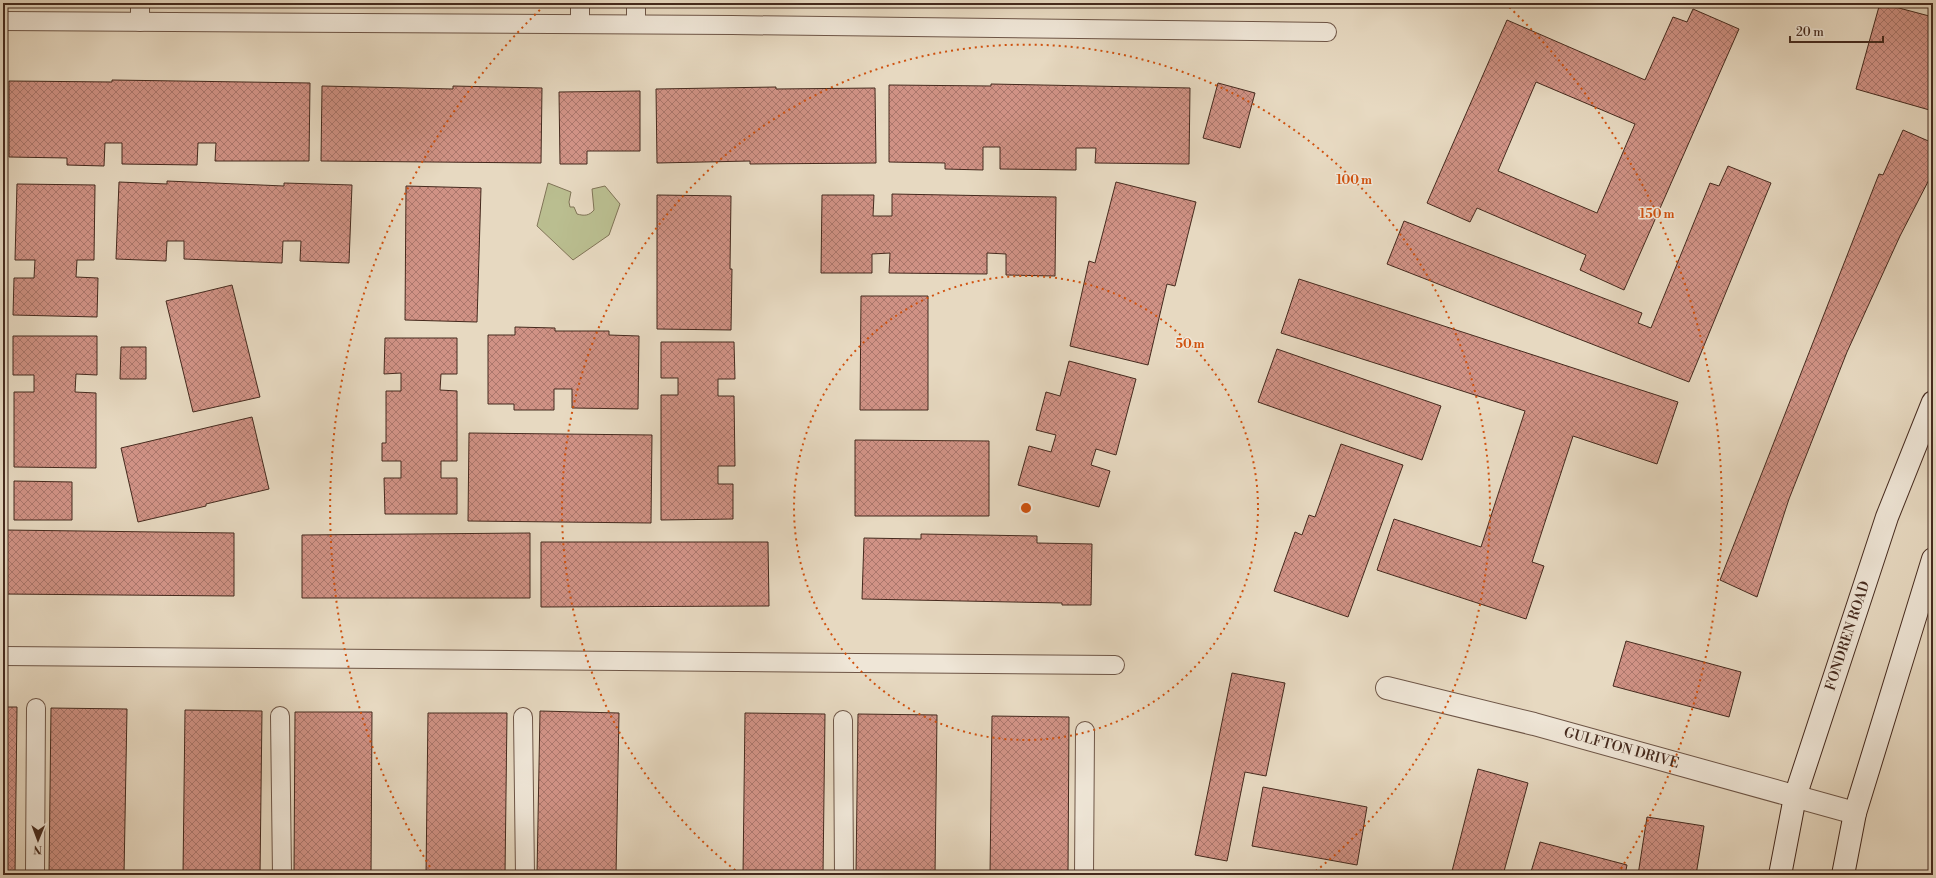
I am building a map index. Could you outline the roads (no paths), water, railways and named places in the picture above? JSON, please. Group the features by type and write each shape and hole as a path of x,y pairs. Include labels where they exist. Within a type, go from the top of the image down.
{"main road":[{"name":"FONDREN ROAD","path":"1780,875 1795,797 1887,517 1933,402"},
{"path":"1842,875 1855,813 1933,559"},
{"name":"GULFTON DRIVE","path":"1386,688 1534,724 1855,813"}],"lane":[{"path":"140,3 140,22"},
{"path":"580,3 580,24"},
{"path":"636,3 636,24"},
{"path":"3,21 636,24 1327,32"},
{"path":"3,656 281,657 1114,665"},
{"path":"35,875 36,708"},
{"path":"280,716 282,875"},
{"path":"523,717 525,875"},
{"path":"843,720 844,875"},
{"path":"1084,875 1085,731"}]}
